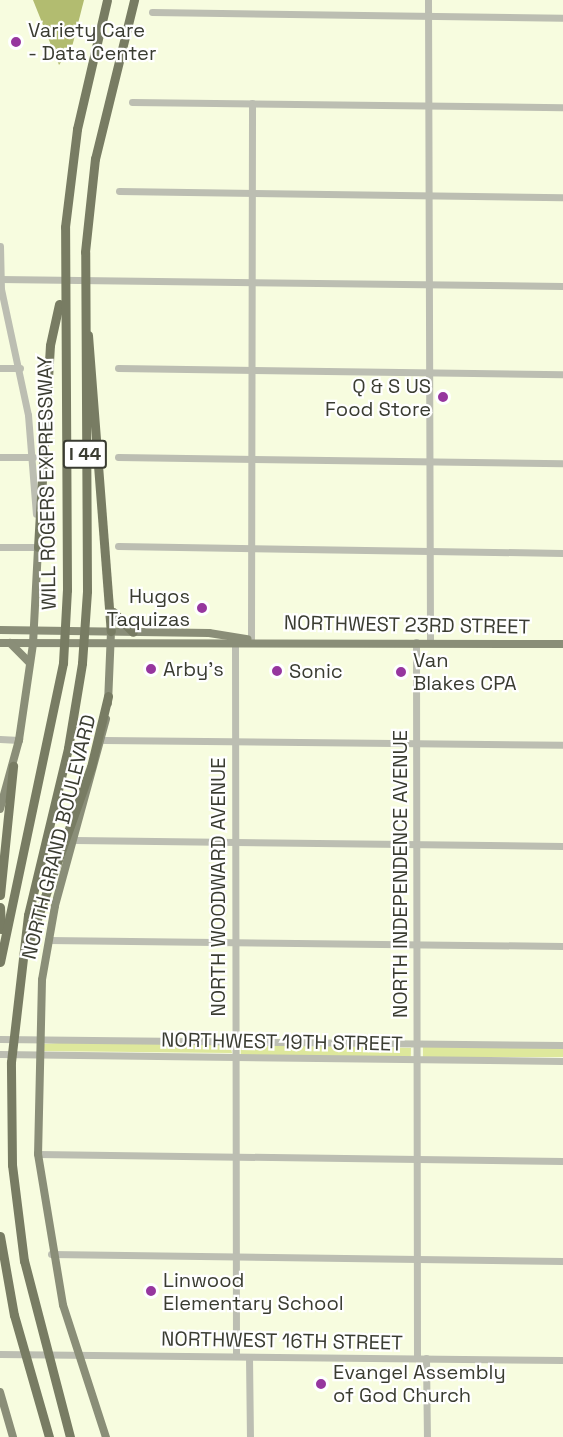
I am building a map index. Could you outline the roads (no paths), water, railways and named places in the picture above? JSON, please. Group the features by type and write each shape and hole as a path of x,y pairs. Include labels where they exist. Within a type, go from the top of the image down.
{"highway":[{"name":"WILL ROGERS EXPRESSWAY","path":"0,962 63,663 67,590 62,290 76,129 107,0"},
{"name":"WILL ROGERS EXPRESSWAY","path":"70,1437 31,1298 15,1196 10,1062 18,972 82,663 87,591 83,286 95,159 134,0"},
{"path":"83,286 112,610 108,631"},
{"path":"38,547 50,345 62,290"},
{"path":"112,610 133,632"},
{"path":"18,972 91,766 108,696"},
{"path":"0,895 13,766"},
{"path":"0,907 2,946"},
{"path":"0,1236 14,1315 49,1437"}],"main road":[{"path":"0,809 19,740 30,663 38,644 40,630 38,547"},
{"name":"NORTHWEST 23RD STREET","path":"0,630 108,631 251,640 563,644"},
{"name":"NORTH GRAND BOULEVARD","path":"106,1437 74,1355 51,1254 38,1154 35,1040 48,940 104,740 108,696 108,631"},
{"name":"NORTHWEST 23RD STREET","path":"5,643 108,644 235,639"},
{"path":"5,643 30,663"},
{"path":"0,1392 13,1437"}],"street":[{"path":"428,0 430,642"},
{"path":"152,12 563,18"},
{"path":"132,102 563,107"},
{"path":"251,640 249,369 252,103"},
{"path":"119,191 563,197"},
{"path":"0,246 0,279 20,368 33,457 38,547 0,546"},
{"path":"0,279 563,286"},
{"path":"0,368 20,368"},
{"path":"118,368 563,374"},
{"path":"0,457 33,457"},
{"path":"118,457 563,463"},
{"path":"118,546 563,553"},
{"name":"NORTH WOODWARD AVENUE","path":"235,639 236,1356"},
{"name":"NORTH INDEPENDENCE AVENUE","path":"416,642 417,1358"},
{"path":"0,739 19,740"},
{"path":"104,740 563,745"},
{"path":"75,840 563,846"},
{"path":"48,940 563,946"},
{"name":"NORTHWEST 19TH STREET","path":"0,1040 563,1045"},
{"name":"NORTHWEST 19TH STREET","path":"0,1054 563,1061"},
{"path":"38,1154 563,1161"},
{"path":"51,1254 563,1261"},
{"name":"NORTHWEST 16TH STREET","path":"0,1354 563,1360"},
{"path":"249,1356 250,1437"},
{"path":"426,1359 427,1437"}],"place":[{"name":"Variety Care - Data Center","path":"16,42"},
{"name":"Q & S US Food Store","path":"443,397"},
{"name":"Hugos Taquizas","path":"202,608"},
{"name":"Arby's","path":"151,669"},
{"name":"Sonic","path":"277,671"},
{"name":"Van Blakes CPA","path":"401,672"},
{"name":"Linwood Elementary School","path":"151,1291"},
{"name":"Evangel Assembly of God Church","path":"321,1384"}]}
